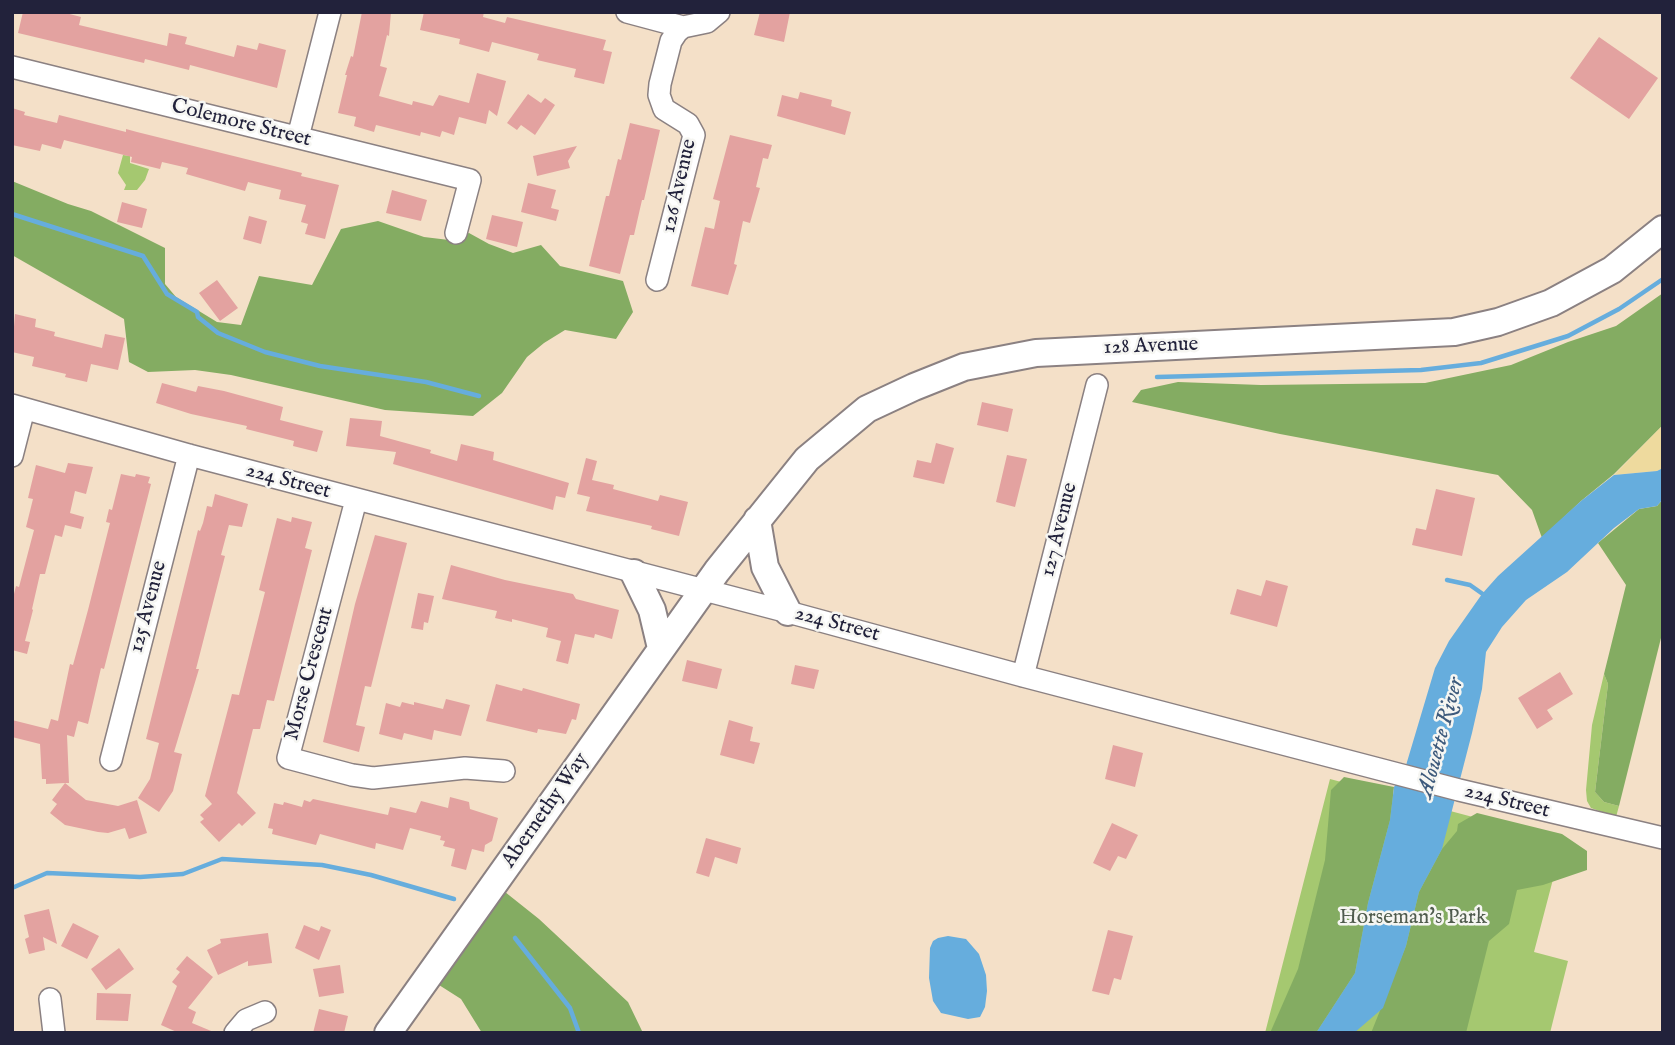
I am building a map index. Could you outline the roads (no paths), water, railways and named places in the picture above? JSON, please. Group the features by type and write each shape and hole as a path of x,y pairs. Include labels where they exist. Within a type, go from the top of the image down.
{"main road":[{"name":"128 Avenue","path":"705,590 757,520 807,460 867,409 964,367 1065,350 1454,332 1497,322 1551,303 1612,270 1663,229"},
{"path":"757,520 765,567 788,612"},
{"path":"634,573 652,610 660,648"},
{"name":"Abernethy Way","path":"388,1033 660,648 705,590"}],"street":[{"path":"298,138 330,12"},
{"path":"627,12 683,27 700,25 719,12"},
{"name":"126 Avenue","path":"657,280 694,144 693,130 664,109 659,95 671,41 683,27"},
{"name":"Colemore Street","path":"12,67 470,180 456,233"},
{"name":"127 Avenue","path":"1023,676 1097,385"},
{"path":"12,456 18,407"},
{"name":"224 Street","path":"18,407 356,500 1023,676 1466,792 1663,838"},
{"name":"125 Avenue","path":"111,760 137,649 189,455"},
{"name":"Morse Crescent","path":"356,500 288,758 373,778 465,768 504,771"},
{"path":"50,999 54,1033"},
{"path":"235,1033 246,1020 265,1012"}],"water":[{"name":"Alouette River","path":"1663,468 1663,499 1657,506 1639,509 1614,528 1567,572 1526,600 1502,627 1486,652 1482,689 1442,849 1419,892 1406,946 1383,1008 1354,1033 1316,1033 1355,973 1368,903 1390,820 1394,787 1404,772 1435,668 1449,641 1498,576 1581,501 1614,475 1657,471"},
{"path":"948,936 966,939 979,954 986,975 987,991 985,1007 980,1017 968,1019 941,1013 933,1001 929,978 930,948 933,941"}],"waterway":[{"path":"12,214 143,256 167,294 197,312 198,317 218,333 265,352 320,366 426,382 479,396"},
{"path":"1157,377 1421,370 1481,363 1568,336 1619,309 1663,279"},
{"path":"1447,580 1470,585 1487,597"},
{"path":"12,888 47,873 140,877 183,874 222,859 322,865 371,875 454,899"},
{"path":"515,938 570,1008 579,1033"}],"park label":[{"name":"Horseman's Park","path":"1413,919"}]}
